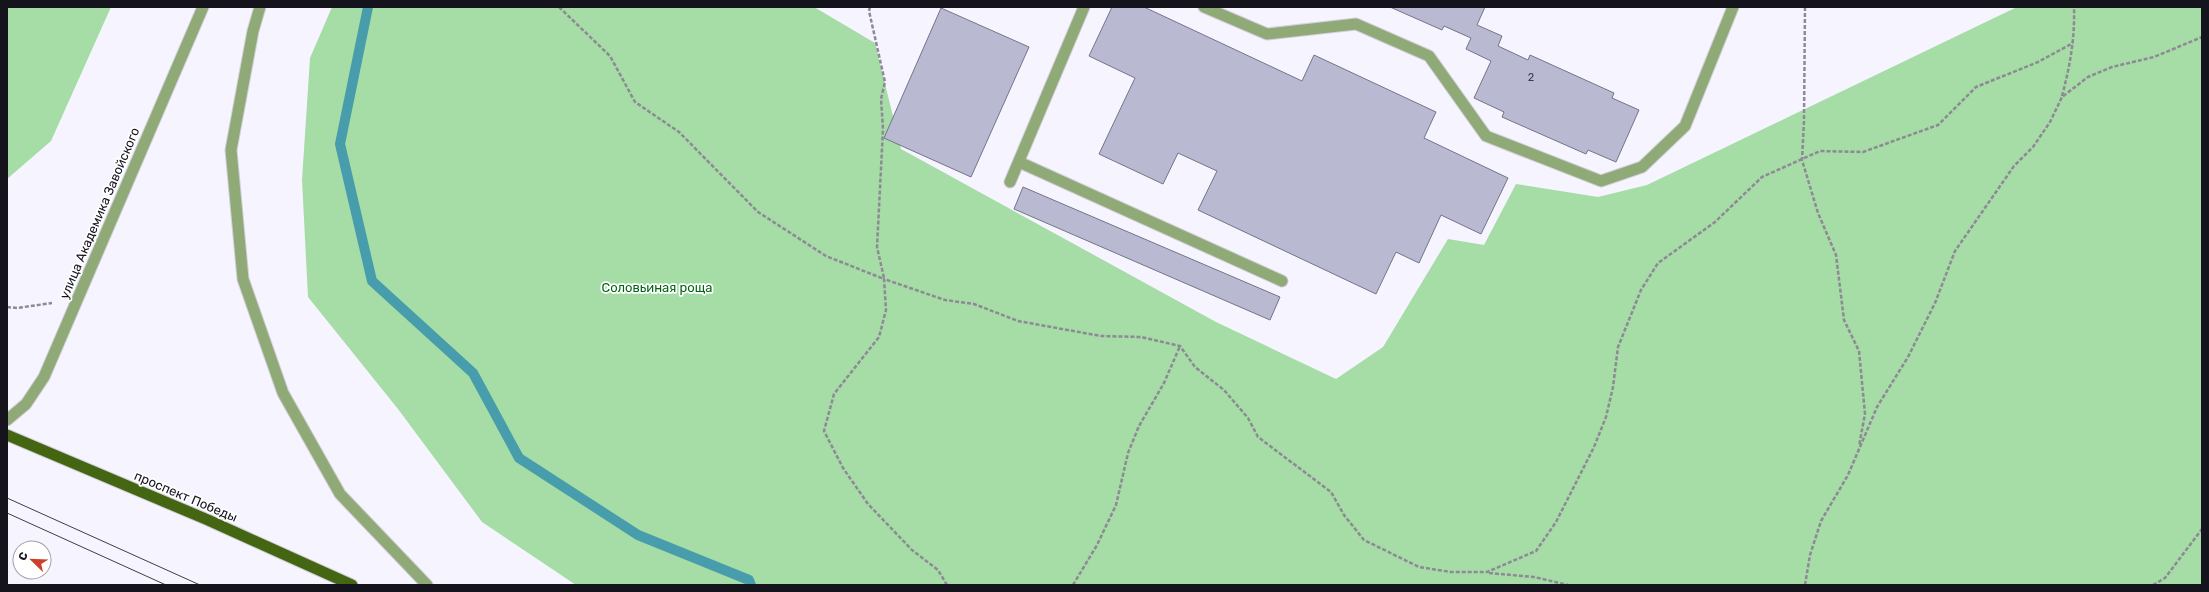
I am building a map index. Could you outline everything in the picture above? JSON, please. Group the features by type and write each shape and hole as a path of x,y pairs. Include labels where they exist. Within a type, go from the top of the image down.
{"main road":[{"name":"проспект Победы","path":"7,435 208,520 352,585"}],"street":[{"name":"улица Академика Завойского","path":"7,420 26,404 44,377 203,7"},
{"path":"260,7 253,31 231,150 243,279 283,393 340,494 427,585"},
{"path":"1010,182 1084,7"},
{"path":"1204,7 1267,34 1356,24 1429,56 1486,136 1601,182 1642,167 1685,126 1733,7"},
{"path":"1019,162 1282,281"}],"path":[{"path":"559,7 610,56 635,102 679,132 758,212 826,256 884,279 945,300 974,304 1018,321 1101,336 1141,337 1180,346 1195,367 1224,390 1248,418 1258,437 1331,492 1344,515 1364,540 1418,567 1451,572 1487,572 1534,578 1568,585"},
{"path":"870,7 869,11 885,82 881,100 883,129 877,247 884,279 886,310 879,337 834,394 824,431 843,468 868,504 912,550 938,570 948,585"},
{"path":"1804,7 1804,121 1802,160 1818,213 1836,255 1844,320 1859,351 1865,414 1859,450"},
{"path":"1805,585 1810,554 1821,521 1848,475 1877,408 1908,357 1935,303 1955,251 2014,166 2034,147 2050,122 2062,97 2073,43 2074,7"},
{"path":"2062,97 2094,75 2112,67 2154,57 2202,37"},
{"path":"1487,572 1536,551 1556,522 1594,447 1606,417 1613,387 1618,347 1641,290 1658,263 1715,222 1762,177 1820,151 1863,152 1938,125 1976,87 2038,62 2073,43"},
{"path":"1073,585 1097,545 1116,505 1128,453 1139,426 1164,383 1180,346"},
{"path":"2153,585 2165,578 2202,529"}],"green space":[{"path":"7,7 111,7 51,141 7,179"},
{"name":"Соловьиная роща","path":"332,7 814,7 875,43 901,149 1216,322 1336,379 1383,347 1448,239 1484,245 1516,184 1598,197 1647,185 2017,7 2202,7 2202,585 576,585 482,522 398,409 308,297 302,180 310,58"}],"building":[{"path":"1112,7 1144,7 1302,81 1314,55 1436,112 1424,138 1508,178 1481,234 1441,215 1419,263 1396,252 1376,294 1198,210 1217,171 1178,153 1163,184 1099,154 1135,78 1089,56"},
{"path":"1390,7 1485,7 1477,25 1502,36 1498,46 1528,60 1530,55 1614,93 1612,98 1639,110 1616,162 1588,150 1586,154 1502,117 1504,112 1474,98 1491,61 1466,49 1471,38 1444,26 1442,30"},
{"path":"941,8 1029,47 971,177 884,138"},
{"path":"1023,187 1280,297 1270,320 1014,209"}],"waterway":[{"path":"368,7 340,144 372,281 473,373 519,458 638,535 749,580 751,585"}],"tram line":[{"path":"7,498 200,585"},
{"path":"7,513 166,585"}]}
